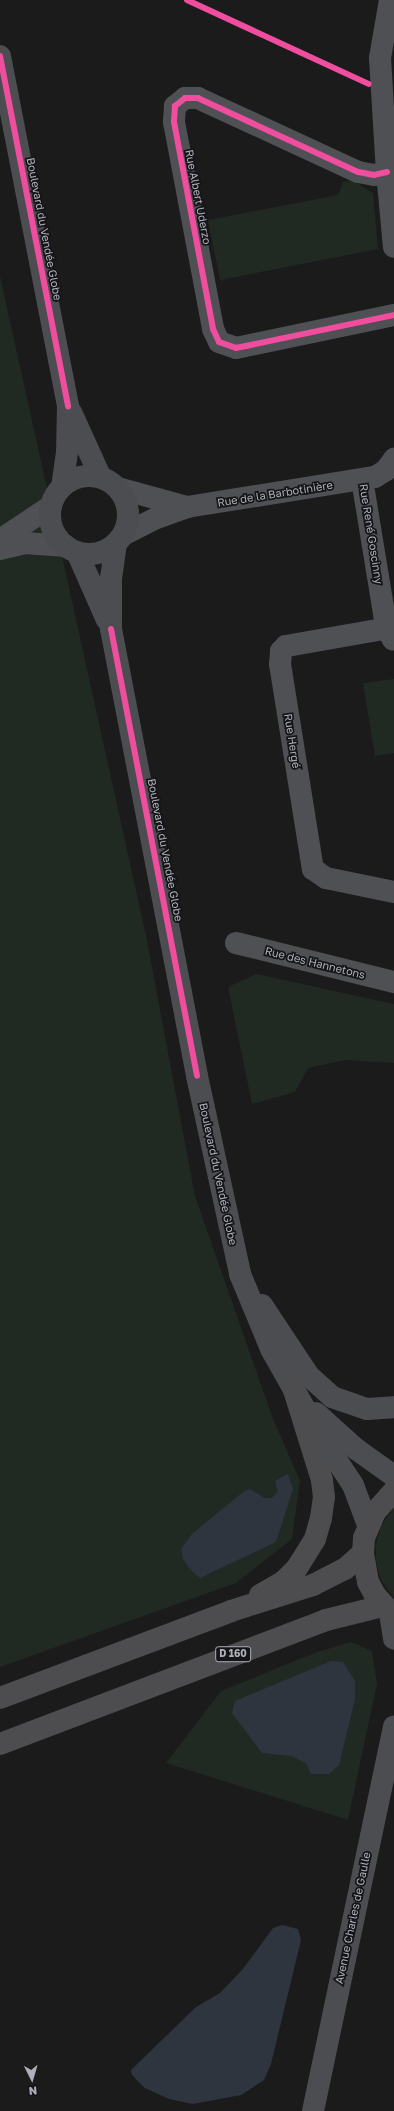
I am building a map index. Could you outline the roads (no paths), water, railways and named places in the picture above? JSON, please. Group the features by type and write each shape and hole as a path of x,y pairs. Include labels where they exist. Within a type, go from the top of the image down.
{"highway":[{"path":"231,1611 271,1590 298,1568 315,1539 321,1518 324,1497 322,1480 298,1393"},
{"path":"389,1612 368,1582 363,1552 368,1525 375,1512 394,1491"},
{"path":"0,1698 231,1611 293,1593 345,1569 363,1552"},
{"name":"D 160","path":"0,1744 326,1620 389,1612"}],"main road":[{"name":"Boulevard du Vendée Globe","path":"0,56 68,406 67,452 62,487"},
{"name":"Boulevard du Vendée Globe","path":"68,406 110,483"},
{"path":"81,477 110,483 125,499 128,511 127,523 119,539 104,551 90,553 72,549 53,528 51,506 62,487 81,477"},
{"name":"Boulevard du Vendée Globe","path":"119,539 111,578 111,629 197,1076 240,1274 260,1328 298,1393 318,1432 353,1485 368,1525"},
{"name":"Boulevard du Vendée Globe","path":"72,549 111,629"},
{"path":"240,1274 309,1376 320,1387 332,1397 347,1404 367,1409 394,1408"},
{"name":"Boulevard du Vendée Globe","path":"298,1393 356,1449 394,1476"},
{"path":"389,1612 394,1640"},
{"name":"Avenue Charles de Gaulle","path":"313,2111 386,1794 394,1726"}],"street":[{"path":"390,0 380,58 387,172 394,247"},
{"name":"Rue Albert Uderzo","path":"387,172 374,175 358,172 198,98 185,98 175,106 176,130 213,329 219,342 236,348 394,315"},
{"name":"Rue René Goscinny","path":"392,633 362,479 375,477 386,470 394,459"},
{"name":"Rue de la Barbotinière","path":"119,539 157,518 187,507 362,479"},
{"name":"Rue de la Barbotinière","path":"110,483 187,507"},
{"path":"0,540 51,506"},
{"path":"0,549 25,543 72,549"},
{"name":"Rue Hergé","path":"392,633 286,646 281,651 280,664 313,869 326,878 394,892"},
{"name":"Rue des Hannetons","path":"236,943 394,982"}]}
